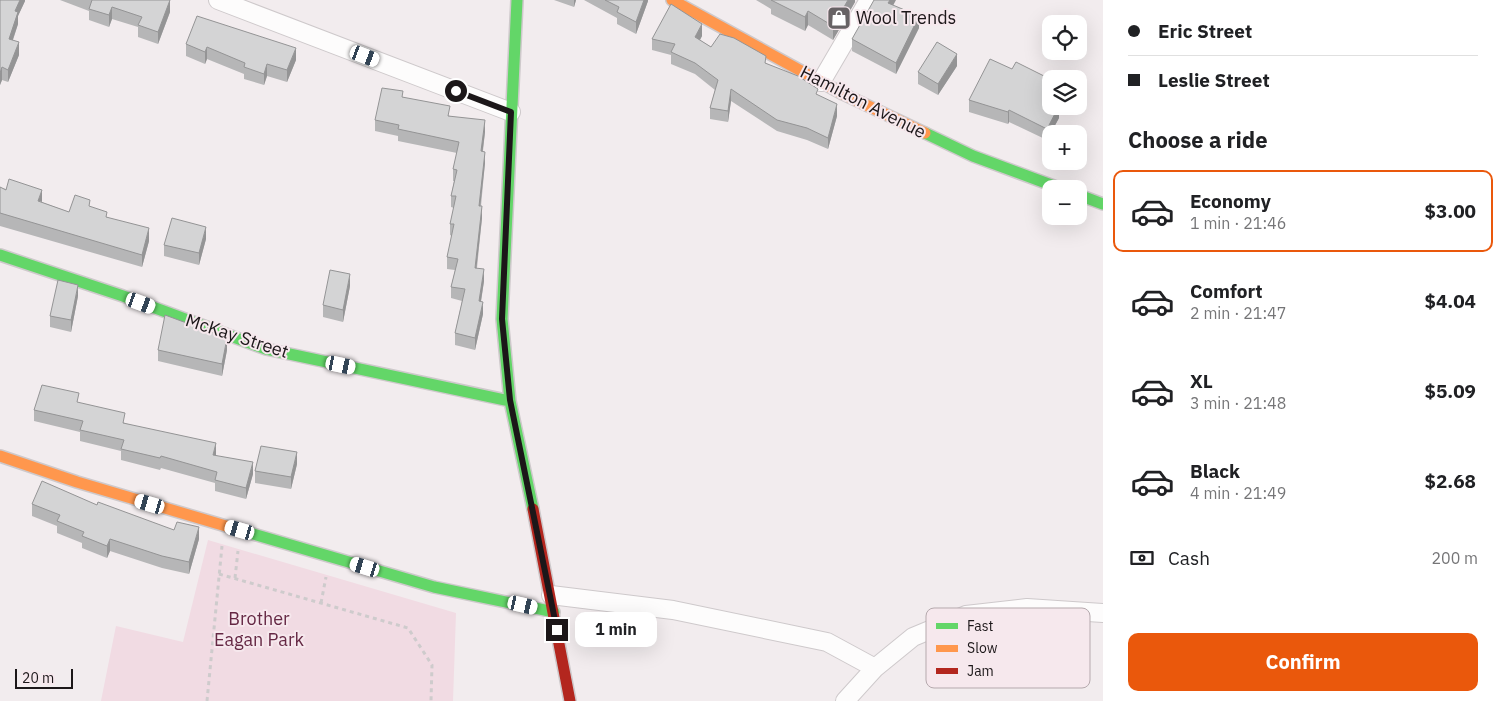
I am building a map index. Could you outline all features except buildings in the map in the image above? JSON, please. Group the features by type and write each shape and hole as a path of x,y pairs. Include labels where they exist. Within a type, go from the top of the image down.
{"street":[{"path":"218,0 511,112"},
{"path":"517,0 502,319 510,400 551,595 570,701"},
{"name":"Hamilton Avenue","path":"672,0 821,82 973,156 1042,182"},
{"path":"821,82 869,0"},
{"path":"1087,198 1103,203"},
{"name":"McKay Street","path":"0,255 124,296 266,349 510,400"},
{"path":"0,456 77,482 434,587 554,612"},
{"path":"551,595 674,610 827,642 875,668"},
{"path":"1090,612 1103,613"},
{"path":"845,701 875,668 913,637 926,632"}],"path":[{"path":"207,701 224,525"},
{"path":"219,574 408,628 432,665 431,701"}],"green space":[{"name":"Brother Eagan Park","path":"208,540 456,613 453,701 101,701 116,626 183,642"}],"traffic: fast":[{"path":"517,0 502,319 510,401 533,509"},
{"path":"925,133 973,156 1042,182"},
{"path":"1087,198 1103,204"},
{"path":"0,255 123,296 266,349 510,401"},
{"path":"236,529 434,587 554,612"}],"traffic: slow":[{"path":"672,0 843,94 925,133"},
{"path":"0,456 77,482 236,529"}],"traffic: jam":[{"path":"533,509 570,701"}],"place":[{"name":"Wool Trends","path":"839,18"}],"route":[{"path":"456,91 511,112 502,319 510,400 557,630"}]}
